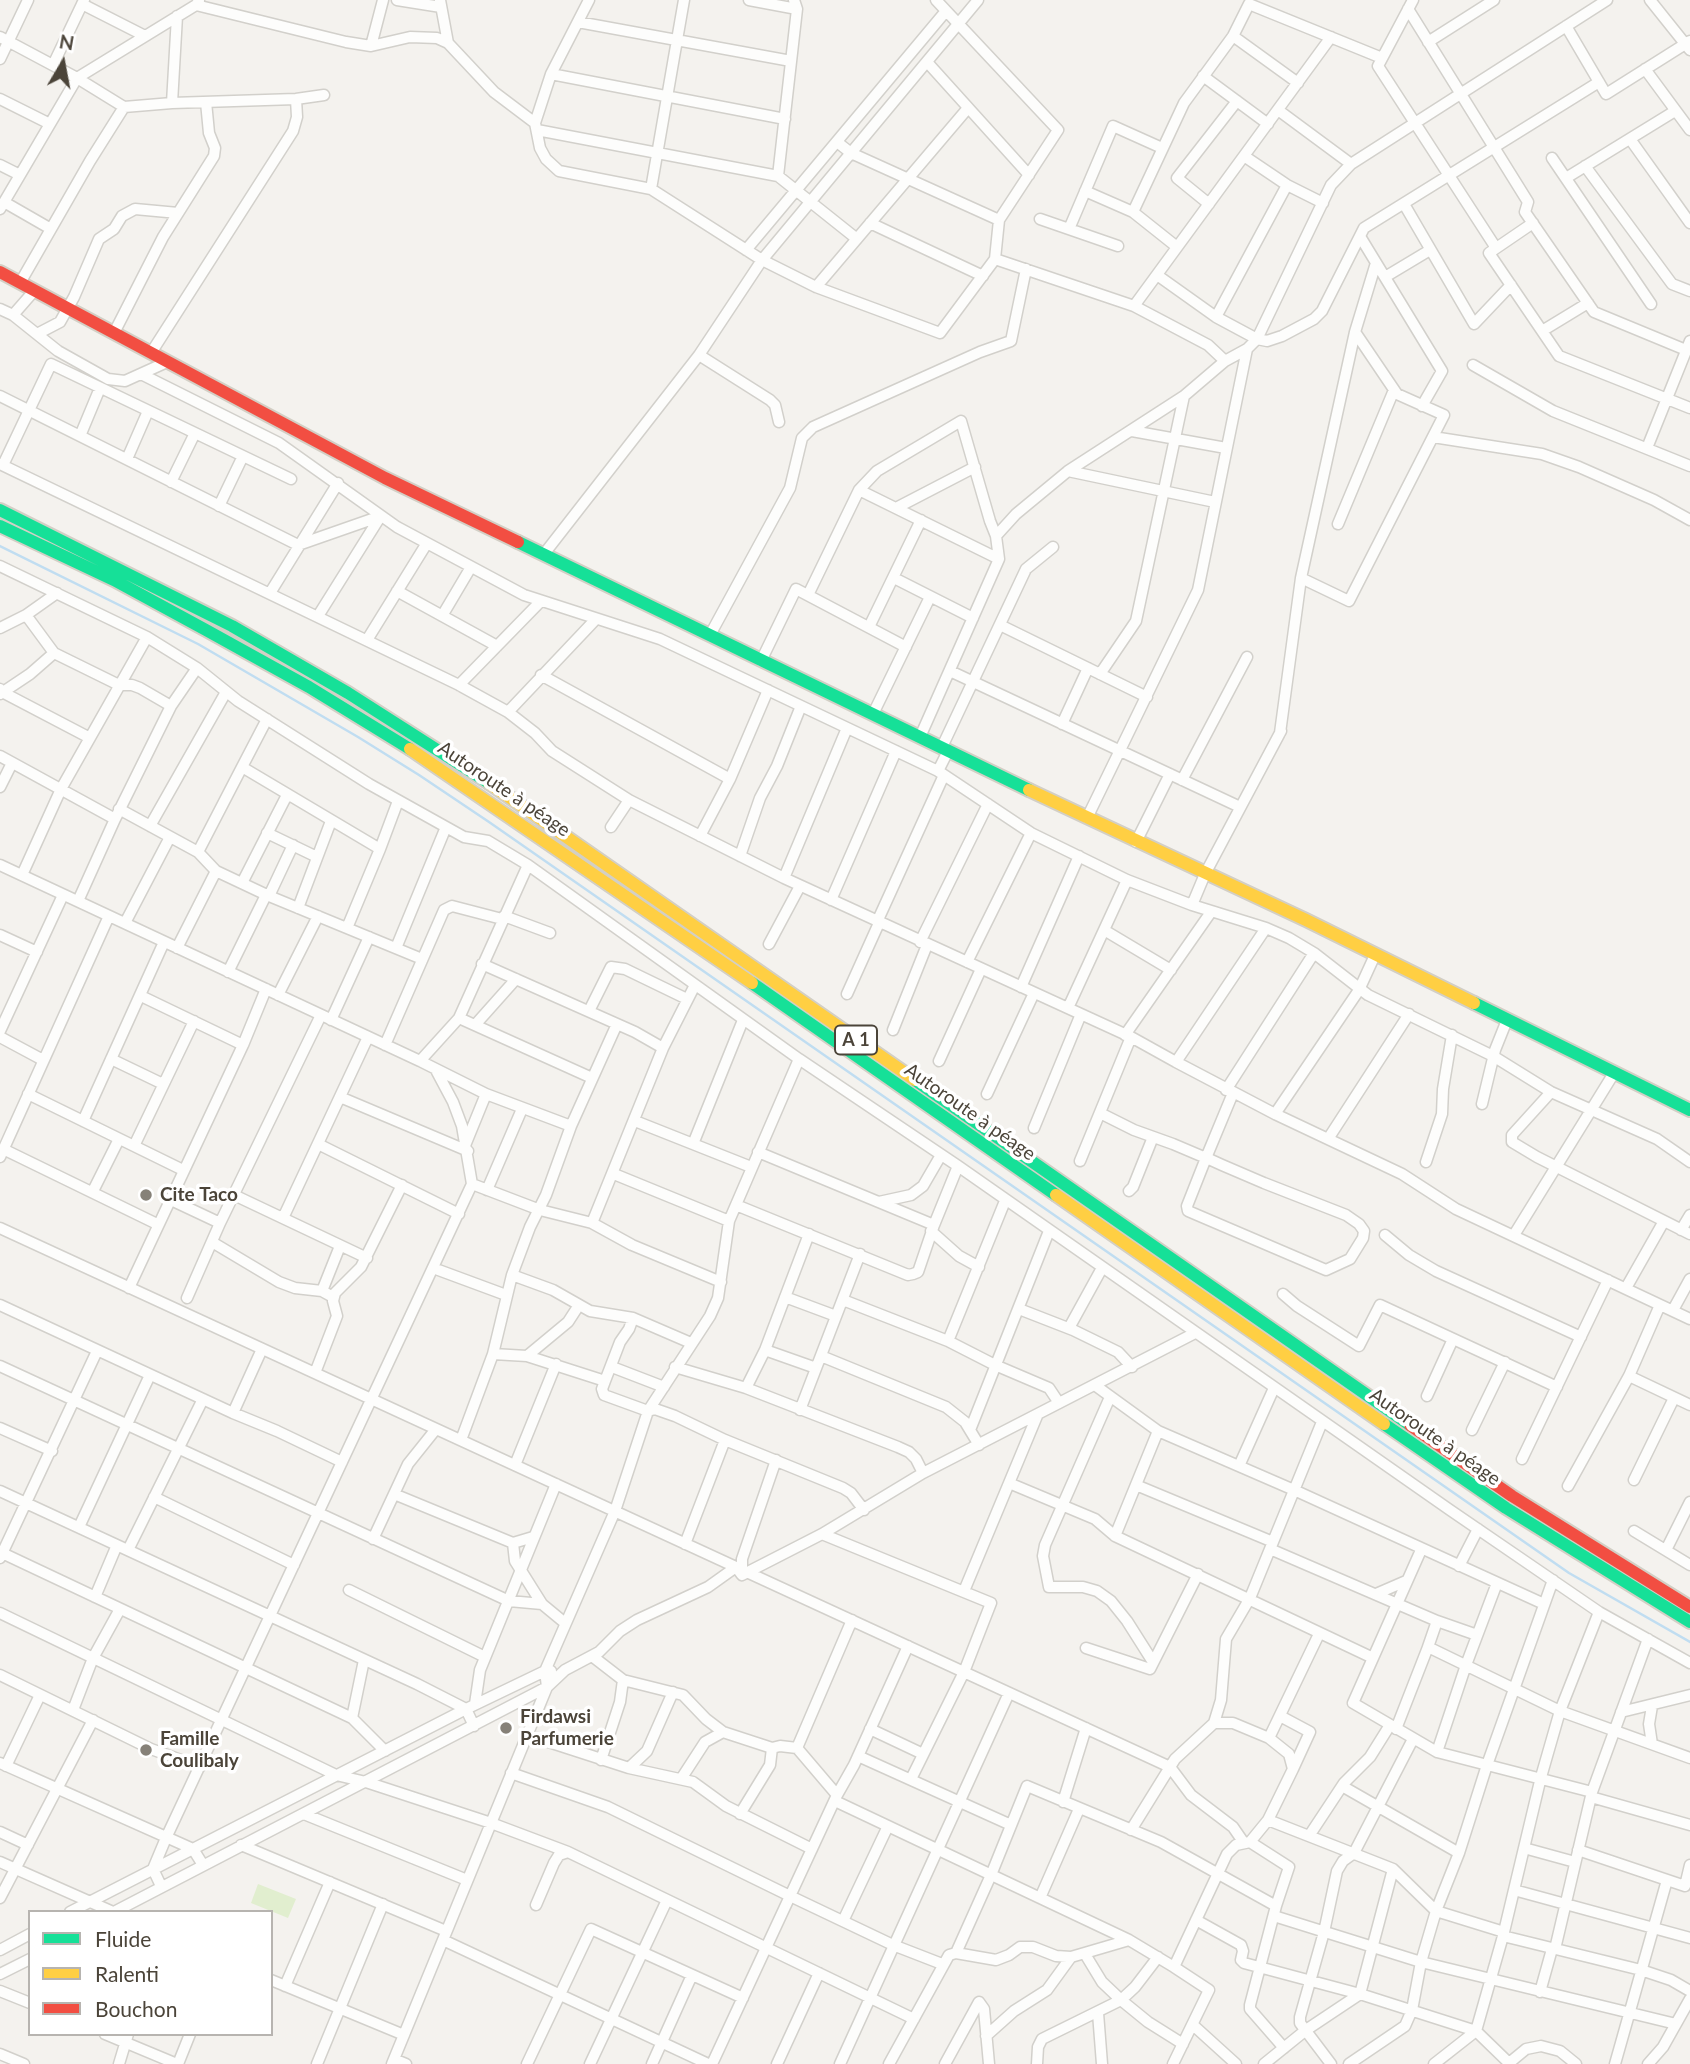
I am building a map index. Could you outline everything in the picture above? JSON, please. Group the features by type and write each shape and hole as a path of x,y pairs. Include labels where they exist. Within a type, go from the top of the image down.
{"main road":[{"path":"0,272 385,478 1136,842 1306,920 1690,1110"},
{"name":"A 1","path":"0,510 232,626 359,699 466,767 1512,1496 1690,1607"},
{"name":"Autoroute à péage","path":"0,526 114,580 206,630 309,687 429,761 627,895 1402,1437 1506,1508 1690,1622"}],"street":[{"path":"0,59 4,39 28,0"},
{"path":"371,46 383,0"},
{"path":"397,0 441,4 448,43"},
{"path":"589,0 551,74 536,126 540,148 546,159 559,171 651,189 762,260 816,287 940,333 995,259 999,220 1058,130 936,0"},
{"path":"651,189 684,0"},
{"path":"749,0 796,4 778,176"},
{"path":"544,554 699,355 762,260 978,0"},
{"path":"1428,42 1477,4 1494,0"},
{"path":"996,536 1016,514 1068,471 1184,396 1225,361 1247,349 1257,339 1332,185 1351,164 1607,0"},
{"path":"1566,26 1606,94 1688,45 1650,0"},
{"path":"53,65 83,2 145,36"},
{"path":"51,229 1,207 77,78 198,3 346,42 371,46 410,37 436,38 448,43 494,92 536,126 778,176 857,239"},
{"path":"1133,212 1184,103 1233,36 1249,4 1382,58"},
{"path":"1410,5 1428,42 1528,202 1525,212 1594,312 1688,345 1647,449"},
{"path":"1410,5 1378,66 1496,248"},
{"path":"747,250 946,10"},
{"path":"172,103 177,16"},
{"path":"578,22 791,61"},
{"path":"1233,36 1298,83"},
{"path":"1134,306 1331,37"},
{"path":"4,39 124,107 324,96"},
{"path":"927,62 1029,175"},
{"path":"1645,69 1690,130"},
{"path":"551,74 785,119"},
{"path":"1203,76 1268,124"},
{"path":"1157,275 1216,317 1257,339 1267,341 1282,336 1314,319 1322,311 1364,228 1599,82"},
{"path":"0,99 50,124"},
{"path":"151,353 293,131 296,99"},
{"path":"1209,204 1177,178 1237,101"},
{"path":"114,333 178,213 214,156 215,148 209,133 206,102"},
{"path":"20,284 124,107"},
{"path":"816,287 968,108"},
{"path":"1278,110 1351,164"},
{"path":"1566,178 1675,111"},
{"path":"1069,229 1113,126 1162,148"},
{"path":"1630,139 1690,223"},
{"path":"837,142 851,153 999,220"},
{"path":"1244,156 1287,185 1323,203"},
{"path":"1552,158 1651,304"},
{"path":"0,165 20,175"},
{"path":"1585,166 1672,284 1690,291"},
{"path":"1216,317 1287,185"},
{"path":"1085,191 1133,212 1177,247"},
{"path":"1404,204 1474,324 1511,285"},
{"path":"37,334 60,322 99,239 114,229 122,216 135,209 178,213"},
{"path":"1041,219 1118,246"},
{"path":"870,223 983,276"},
{"path":"1533,223 1489,253 1559,356 1690,408"},
{"path":"1361,238 1442,371 1422,406"},
{"path":"1385,277 1430,250"},
{"path":"995,259 1134,306 1208,345 1225,361"},
{"path":"1192,905 1205,874 1280,732 1301,578 1355,332 1376,263"},
{"path":"710,635 790,488 802,438 813,427 980,352 1011,341 1026,269"},
{"path":"13,315 34,290"},
{"path":"1542,331 1588,303"},
{"path":"0,309 13,315 58,351 108,379 125,380 167,362"},
{"path":"1301,578 1349,601 1444,415 1397,394 1355,332"},
{"path":"1087,818 1198,590 1247,349"},
{"path":"699,355 770,400 775,405 779,422"},
{"path":"291,479 51,364 2,465 459,685 508,712 535,733 552,751 629,800 783,878 1128,1036 1229,1092 1402,1174 1456,1209 1690,1319"},
{"path":"1473,365 1553,411 1690,466"},
{"path":"141,374 279,443 381,516 524,596 660,639 941,773 1031,833 1127,880 1289,938 1314,953 1359,990 1493,1056 1551,1092 1657,1139 1690,1162"},
{"path":"80,436 100,388"},
{"path":"1338,524 1394,390"},
{"path":"0,396 298,545 381,516"},
{"path":"1100,674 1136,621 1184,396"},
{"path":"127,459 148,411"},
{"path":"808,595 859,490 877,471 961,421 996,536 999,559 920,737"},
{"path":"1132,431 1226,448"},
{"path":"171,482 195,433"},
{"path":"1433,438 1542,454 1654,500 1690,520"},
{"path":"219,506 243,456"},
{"path":"896,508 975,467"},
{"path":"1068,471 1215,502"},
{"path":"270,593 338,484"},
{"path":"859,490 999,559"},
{"path":"318,616 381,516"},
{"path":"869,627 921,520"},
{"path":"367,640 427,543"},
{"path":"846,994 941,773 945,749 973,682 1026,569 1054,547"},
{"path":"0,566 147,637 197,668 226,692 267,719 398,801 464,837 488,841 528,865 743,1020 958,1166 1322,1422 1599,1612 1690,1663"},
{"path":"442,616 471,567"},
{"path":"0,579 12,572"},
{"path":"894,578 973,618"},
{"path":"761,661 796,589 906,647"},
{"path":"397,592 497,646"},
{"path":"0,628 26,615 57,593"},
{"path":"873,714 930,597"},
{"path":"459,685 540,602"},
{"path":"26,615 54,653 119,685 140,688 171,706"},
{"path":"508,712 596,619"},
{"path":"1000,625 1147,697"},
{"path":"22,875 61,789 147,637"},
{"path":"1,691 30,674 54,653"},
{"path":"1182,780 1247,657"},
{"path":"78,901 117,814 171,706 197,668"},
{"path":"1062,724 1088,668"},
{"path":"950,671 1240,807"},
{"path":"541,675 730,779"},
{"path":"700,836 730,779 768,690"},
{"path":"1,691 90,738"},
{"path":"150,826 226,692"},
{"path":"740,856 760,798 778,766 801,706"},
{"path":"198,852 267,719"},
{"path":"783,878 848,728"},
{"path":"831,900 896,751"},
{"path":"0,756 61,789 150,826 198,852 215,871 422,958"},
{"path":"0,787 12,762"},
{"path":"242,767 380,849"},
{"path":"1136,842 1170,774"},
{"path":"242,883 287,795"},
{"path":"611,827 629,800"},
{"path":"348,928 398,801"},
{"path":"893,1030 924,943 988,804"},
{"path":"298,908 331,821"},
{"path":"396,948 446,827"},
{"path":"267,833 317,857"},
{"path":"967,962 1031,833"},
{"path":"125,923 170,837"},
{"path":"228,972 293,845"},
{"path":"1021,987 1079,856"},
{"path":"0,865 486,1094 572,1126"},
{"path":"420,1061 458,1018 528,865"},
{"path":"177,948 215,871"},
{"path":"1068,1009 1127,880"},
{"path":"769,944 800,886"},
{"path":"1,1025 63,894"},
{"path":"385,1045 440,916 448,906 503,918 550,933"},
{"path":"1080,1161 1128,1036 1211,912"},
{"path":"109,916 2,1153 93,1191 158,1224"},
{"path":"278,995 318,916"},
{"path":"1176,1062 1266,928"},
{"path":"1104,930 1171,970"},
{"path":"0,935 37,952"},
{"path":"187,1298 234,1195 369,937"},
{"path":"83,1121 164,942"},
{"path":"1100,1113 1153,1137 1206,1158 1346,1215 1364,1231 1363,1238 1350,1259 1326,1270 1226,1225 1192,1214 1187,1206 1206,1158 1229,1092 1314,953"},
{"path":"1275,1114 1359,990 1375,955"},
{"path":"482,964 589,1011 663,1048"},
{"path":"589,1011 611,967 625,969 687,999"},
{"path":"939,1060 981,969"},
{"path":"475,1026 516,979"},
{"path":"593,1223 663,1048 695,985"},
{"path":"129,1287 243,1045 266,989"},
{"path":"987,1094 1034,993"},
{"path":"141,996 243,1045"},
{"path":"1034,1128 1081,1014"},
{"path":"1328,1139 1409,1014"},
{"path":"458,1018 592,1078"},
{"path":"693,1144 743,1020"},
{"path":"1482,1104 1493,1056 1507,1020"},
{"path":"134,1146 194,1021"},
{"path":"461,1440 494,1354 506,1295 530,1227 540,1210 572,1126 617,1024"},
{"path":"1426,1162 1442,1114 1443,1089 1452,1035"},
{"path":"0,1037 43,1060"},
{"path":"283,1218 369,1037"},
{"path":"111,1059 163,1084"},
{"path":"405,2064 393,2062 547,1687 545,1671 615,1511 648,1411 710,1316 718,1298 729,1221 799,1059"},
{"path":"152,1869 472,1184 467,1147 453,1102 438,1072"},
{"path":"1514,1235 1614,1073"},
{"path":"1551,1092 1510,1139 1512,1142 1686,1232 1690,1215"},
{"path":"28,1094 183,1170"},
{"path":"467,1147 486,1094"},
{"path":"341,1097 467,1147"},
{"path":"487,1190 522,1109"},
{"path":"635,1121 751,1167"},
{"path":"1129,1191 1153,1137"},
{"path":"93,1191 119,1139"},
{"path":"318,1144 459,1213"},
{"path":"758,1152 879,1202 932,1228 959,1256 979,1267"},
{"path":"879,1202 911,1195 923,1186 941,1155"},
{"path":"736,1205 908,1275 918,1272 932,1228 958,1166"},
{"path":"614,1174 729,1221"},
{"path":"472,1184 540,1210 593,1223 657,1257 721,1282"},
{"path":"315,1373 337,1316 333,1297 338,1287 357,1274 367,1258 402,1185"},
{"path":"234,1195 367,1258"},
{"path":"169,1199 220,1223"},
{"path":"948,1341 1005,1201"},
{"path":"1626,1288 1664,1221"},
{"path":"0,1228 1170,1767 1191,1796 1233,1827 1247,1843 1289,1867 1251,2000 1251,2009 1284,2048"},
{"path":"970,1430 1049,1231"},
{"path":"746,1388 765,1350 809,1234"},
{"path":"1385,1235 1409,1255 1436,1271 1581,1337"},
{"path":"212,1242 279,1282 295,1288 322,1290 333,1297"},
{"path":"322,1290 340,1246"},
{"path":"800,1410 860,1254"},
{"path":"433,1268 506,1295"},
{"path":"1069,1328 1102,1268"},
{"path":"512,1275 553,1290 599,1313 633,1318 691,1343"},
{"path":"1673,1310 1690,1279"},
{"path":"1522,1458 1608,1280"},
{"path":"1283,1293 1297,1306 1359,1346 1380,1305 1557,1387"},
{"path":"785,1297 836,1316"},
{"path":"842,1300 948,1341 1049,1388 1059,1404"},
{"path":"0,1305 342,1462"},
{"path":"527,1356 568,1322 579,1305"},
{"path":"1568,1486 1629,1376 1660,1305"},
{"path":"1020,1309 1069,1328 1118,1352 1132,1367"},
{"path":"633,1318 621,1339 605,1381 602,1389 604,1395 648,1411 654,1409 675,1416 725,1440 843,1488 851,1493 864,1510"},
{"path":"118,1910 547,1687 565,1670 592,1656 637,1620 822,1534 923,1473 1195,1334"},
{"path":"1427,1396 1453,1339"},
{"path":"233,1413 262,1349"},
{"path":"765,1350 816,1368"},
{"path":"97,1351 1,1555 352,1718 384,1751"},
{"path":"494,1354 527,1356 605,1381"},
{"path":"821,1356 946,1407 959,1415 979,1445"},
{"path":"1472,1430 1505,1363"},
{"path":"515,1465 556,1364"},
{"path":"0,1366 509,1601 542,1604"},
{"path":"612,1367 664,1387"},
{"path":"675,1367 746,1388 909,1452 923,1473"},
{"path":"79,1527 150,1374"},
{"path":"1629,1376 1690,1405"},
{"path":"1096,1385 1158,1432 1294,1490 1544,1604"},
{"path":"1239,1466 1274,1388"},
{"path":"1110,1397 1045,1545 1043,1556 1049,1587 1083,1587 1097,1591 1111,1601 1153,1661"},
{"path":"1634,1480 1674,1398"},
{"path":"95,1597 153,1497 203,1399"},
{"path":"964,1591 1037,1416"},
{"path":"1131,1830 1175,1759 1214,1723 1222,1700 1226,1639 1250,1598 1322,1422"},
{"path":"0,1428 52,1451"},
{"path":"373,1539 408,1464 436,1429"},
{"path":"1115,1535 1158,1432"},
{"path":"685,1544 725,1440"},
{"path":"742,1571 742,1559 776,1460"},
{"path":"1009,1483 1095,1519 1115,1535 1373,1658"},
{"path":"474,1726 470,1707 480,1670 556,1484"},
{"path":"1136,1485 1396,1603 1477,1635"},
{"path":"0,1491 470,1707"},
{"path":"394,1494 513,1543 533,1537"},
{"path":"153,1497 294,1565"},
{"path":"1665,1550 1690,1503"},
{"path":"1459,1566 1478,1529"},
{"path":"1634,1531 1690,1565"},
{"path":"822,1534 991,1603 964,1672 911,1779"},
{"path":"513,1543 513,1555 542,1604 565,1623"},
{"path":"1421,1549 1353,1703 1437,1752 1541,1777 1690,1825"},
{"path":"1086,1648 1150,1669 1198,1574"},
{"path":"1349,2064 1405,2026 1412,2010 1421,1962 1436,1912 1553,1580"},
{"path":"1376,1594 1406,1581"},
{"path":"1437,1752 1497,1583"},
{"path":"349,1590 485,1657"},
{"path":"73,1710 93,1658 120,1609"},
{"path":"1434,2064 1476,2031 1560,1711 1599,1612"},
{"path":"0,1613 337,1775 491,1823 568,1852 914,2019"},
{"path":"797,1748 852,1620"},
{"path":"1309,1836 1342,1786 1393,1727 1437,1621"},
{"path":"1269,1738 1319,1634"},
{"path":"1540,1992 1592,1794 1648,1639"},
{"path":"242,1846 383,1904 560,1995 710,2064 908,1646"},
{"path":"1428,1647 1560,1711 1690,1758"},
{"path":"592,1656 623,1680 683,1695 723,1732 772,1748 797,1748 836,1798 887,1826 1129,1940 1209,1990 1176,2062"},
{"path":"352,1718 364,1660"},
{"path":"74,1910 470,1707 545,1671 565,1670"},
{"path":"0,1675 151,1749 200,1767"},
{"path":"601,1760 620,1702 623,1680"},
{"path":"629,1768 647,1751 673,1692"},
{"path":"840,2064 1009,1693"},
{"path":"40,1695 3,1765 193,1849 203,1865"},
{"path":"1621,1712 1690,1695"},
{"path":"1652,1744 1649,1724 1653,1706"},
{"path":"1174,1967 1227,1854 1236,1845 1247,1843 1268,1820 1310,1732 1280,1716"},
{"path":"0,1898 93,1720"},
{"path":"1214,1723 1233,1723 1269,1738 1289,1754 1293,1769"},
{"path":"1063,1802 1086,1728"},
{"path":"870,1729 923,1754"},
{"path":"681,1779 705,1742 723,1732"},
{"path":"527,1735 629,1768 693,1782 740,1814 812,1849"},
{"path":"1331,2064 1300,2023 1300,2017 1338,1871 1343,1861 1354,1853 1413,1739"},
{"path":"740,1814 770,1765 772,1748"},
{"path":"858,1756 1011,1825"},
{"path":"511,1773 608,1807 843,1922 942,1964"},
{"path":"956,1952 1027,1786 1161,1842 1275,1911 1324,1932 1421,1962 1540,1992 1629,2013 1683,2018"},
{"path":"1342,1786 1459,1853"},
{"path":"1040,1898 1079,1809"},
{"path":"304,1814 467,1880"},
{"path":"1268,1820 1393,1868 1436,1912 1553,1949 1641,1970 1671,1980 1690,1991"},
{"path":"843,1922 887,1826"},
{"path":"0,1832 28,1845"},
{"path":"1524,1848 1575,1862"},
{"path":"1578,1850 1685,1886 1690,1868"},
{"path":"536,1905 554,1863 559,1855 568,1852"},
{"path":"0,1862 110,1910"},
{"path":"1264,2064 1306,2030 1360,1994 1393,1868"},
{"path":"152,1869 161,1886"},
{"path":"1615,2064 1667,1880"},
{"path":"285,1986 330,1882"},
{"path":"1514,1891 1690,1938"},
{"path":"590,2064 667,1900"},
{"path":"317,2064 383,1904"},
{"path":"1196,1920 1241,1945 1241,1960 1244,1963 1360,1994 1476,2031 1510,2063 1526,2049 1541,2046 1560,2051 1576,2064"},
{"path":"527,2064 591,1929 743,1998"},
{"path":"0,1950 28,1935"},
{"path":"888,2064 949,1955 956,1952 996,1960 1020,1947 1032,1947 1056,1956 1071,1957 1129,1940"},
{"path":"1085,1954 1102,1982 1121,2000 1147,2022 1183,2044"},
{"path":"986,2036 1014,2011 1046,1990 1071,1957"},
{"path":"1037,2064 1038,2047 1042,2039 1121,2000 1135,1987 1158,1957"},
{"path":"0,1974 28,1960"},
{"path":"777,2064 819,1973"},
{"path":"652,2064 692,1975"},
{"path":"273,1981 404,2035"},
{"path":"0,1991 28,2002"},
{"path":"1648,2064 1683,2018 1690,1999"},
{"path":"945,2064 979,2002 984,2009 989,2064"},
{"path":"1098,2013 1102,2064"},
{"path":"1193,2025 1236,2064"},
{"path":"119,2064 126,2038 177,2064 189,2036"},
{"path":"0,2054 24,2064"}],"green space":[{"path":"258,1884 296,1899 288,1918 251,1903"}],"waterway":[{"path":"0,546 198,644 419,775 1569,1573 1690,1642"}],"traffic: fast":[{"path":"0,510 232,626 348,693 489,783"},
{"path":"0,526 114,580 206,630 309,687 410,749"},
{"path":"518,542 1029,790"},
{"path":"752,983 1056,1195"},
{"path":"1474,1003 1690,1110"},
{"path":"915,1080 1410,1425"},
{"path":"1384,1424 1506,1508 1690,1622"}],"traffic: slow":[{"path":"410,749 752,983"},
{"path":"489,783 915,1080"},
{"path":"1029,790 1306,920 1474,1003"},
{"path":"1056,1195 1384,1424"}],"traffic: jam":[{"path":"0,272 385,478 518,542"},
{"path":"1410,1425 1512,1496 1690,1607"}],"place":[{"name":"Cite Taco","path":"146,1195"},
{"name":"Firdawsi Parfumerie","path":"506,1728"},
{"name":"Famille Coulibaly","path":"146,1750"}]}
